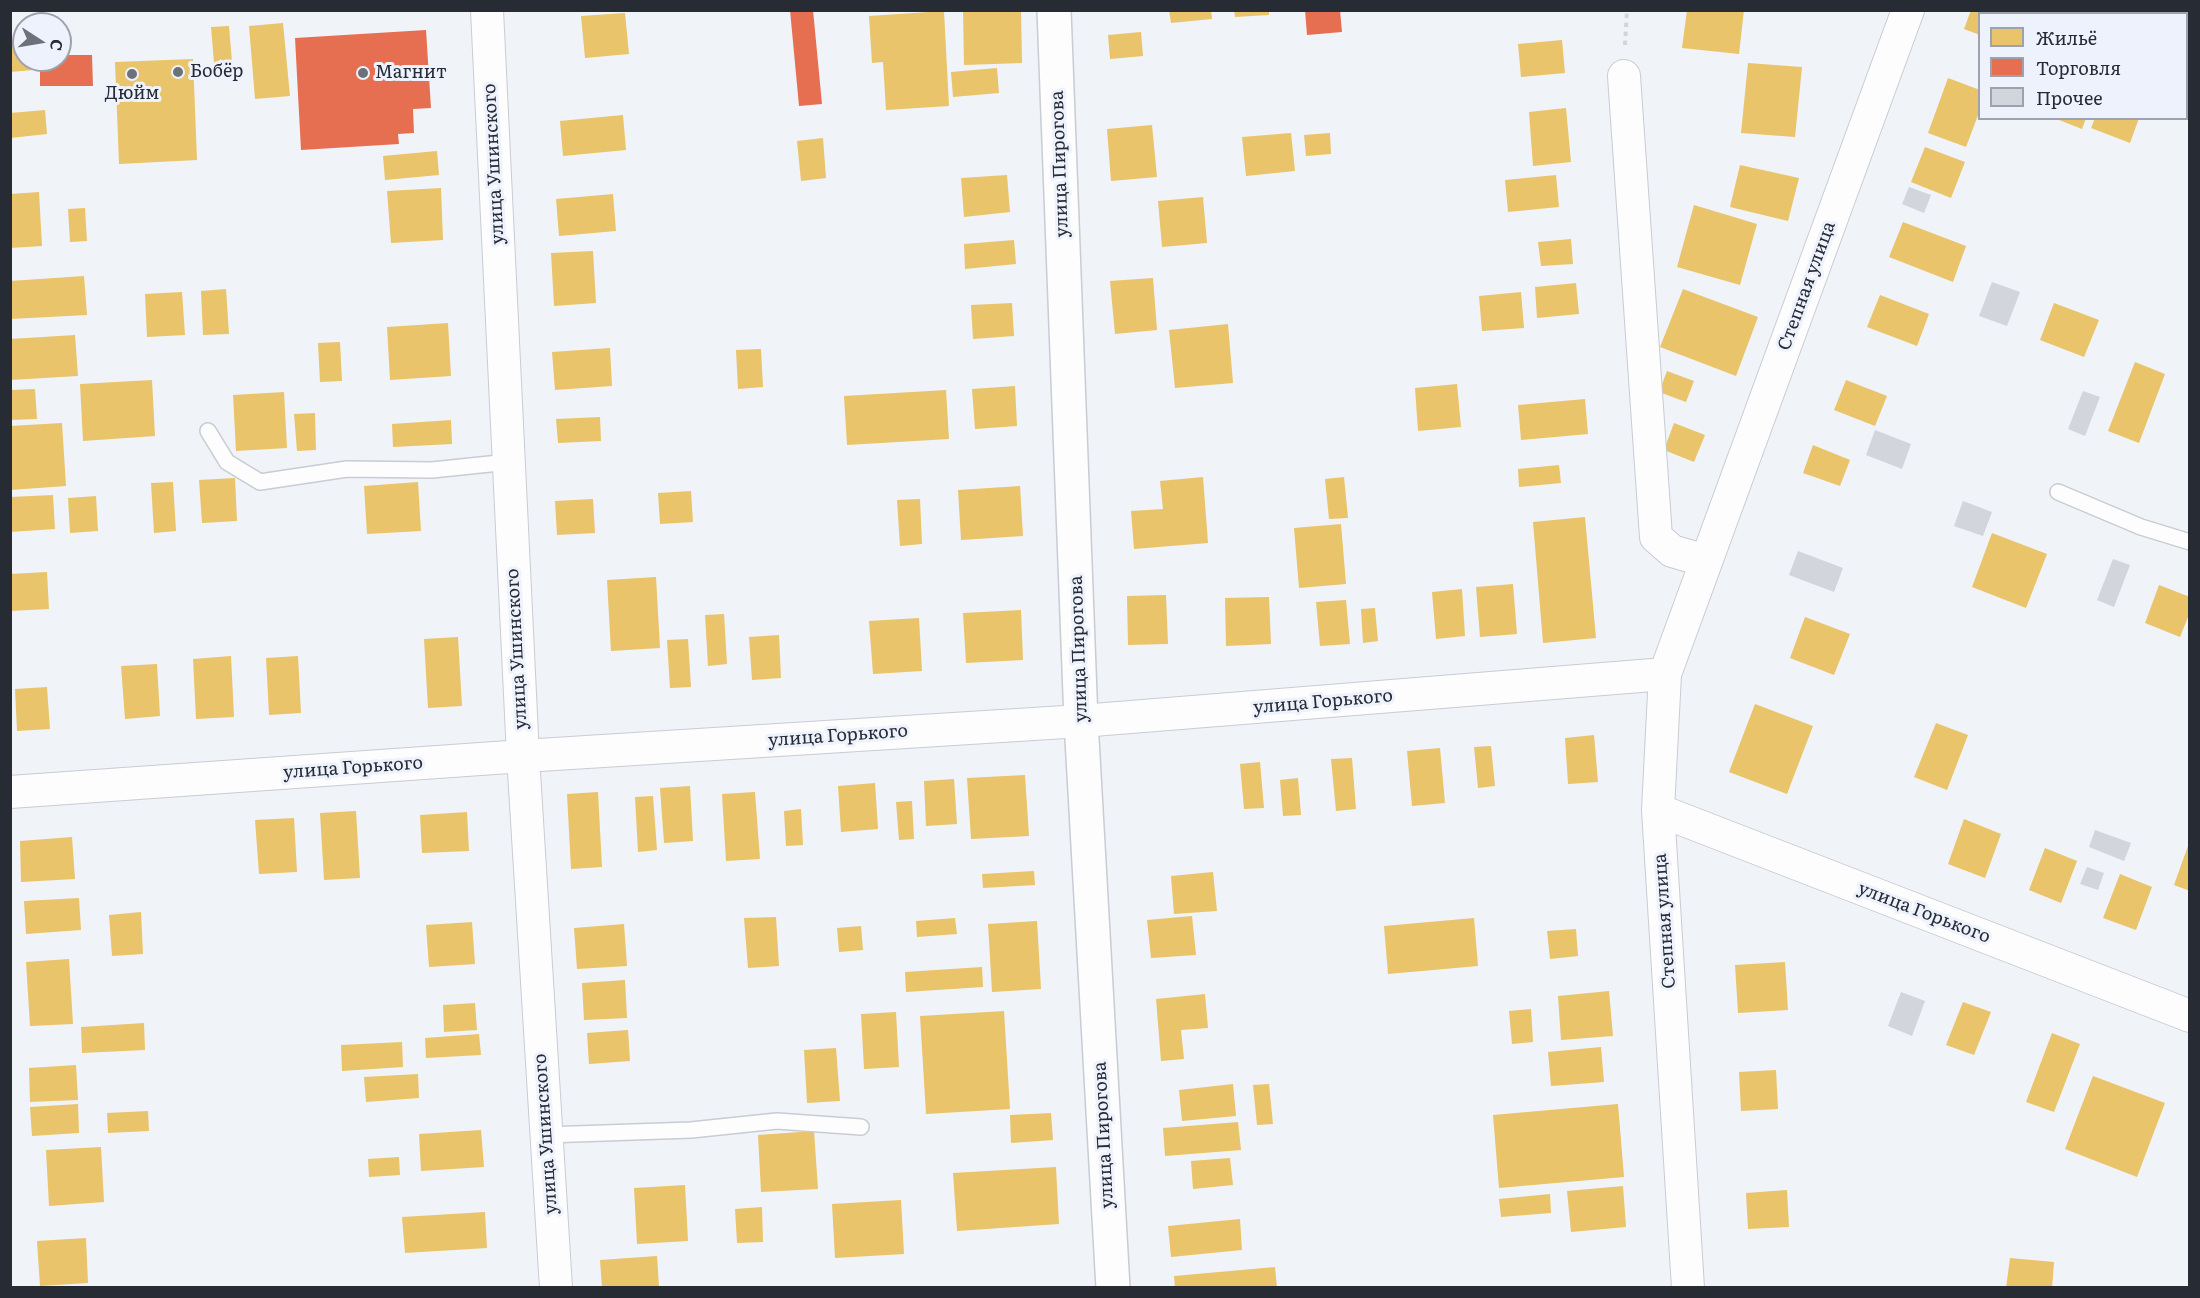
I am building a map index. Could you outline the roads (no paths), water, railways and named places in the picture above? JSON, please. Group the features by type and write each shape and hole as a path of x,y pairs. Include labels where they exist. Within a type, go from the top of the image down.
{"street":[{"name":"улица Ушинского","path":"487,10 522,756 556,1287"},
{"name":"улица Пирогова","path":"1054,10 1081,721 1113,1287"},
{"name":"Степная улица","path":"1688,1287 1658,810 1665,674 1908,10"},
{"path":"1624,75 1656,537 1672,551 1706,561"},
{"name":"улица Горького","path":"10,792 522,756 1081,721 1665,674"},
{"name":"улица Горького","path":"1658,810 2190,1016"}],"lane":[{"path":"208,431 227,462 260,482 347,469 432,470 509,462"},
{"path":"2058,492 2141,527 2190,542"},
{"path":"546,1135 691,1130 777,1121 861,1127"}],"place":[{"name":"Бобёр","path":"178,72"},
{"name":"Магнит","path":"363,73"},
{"name":"Дюйм","path":"132,74"}]}
